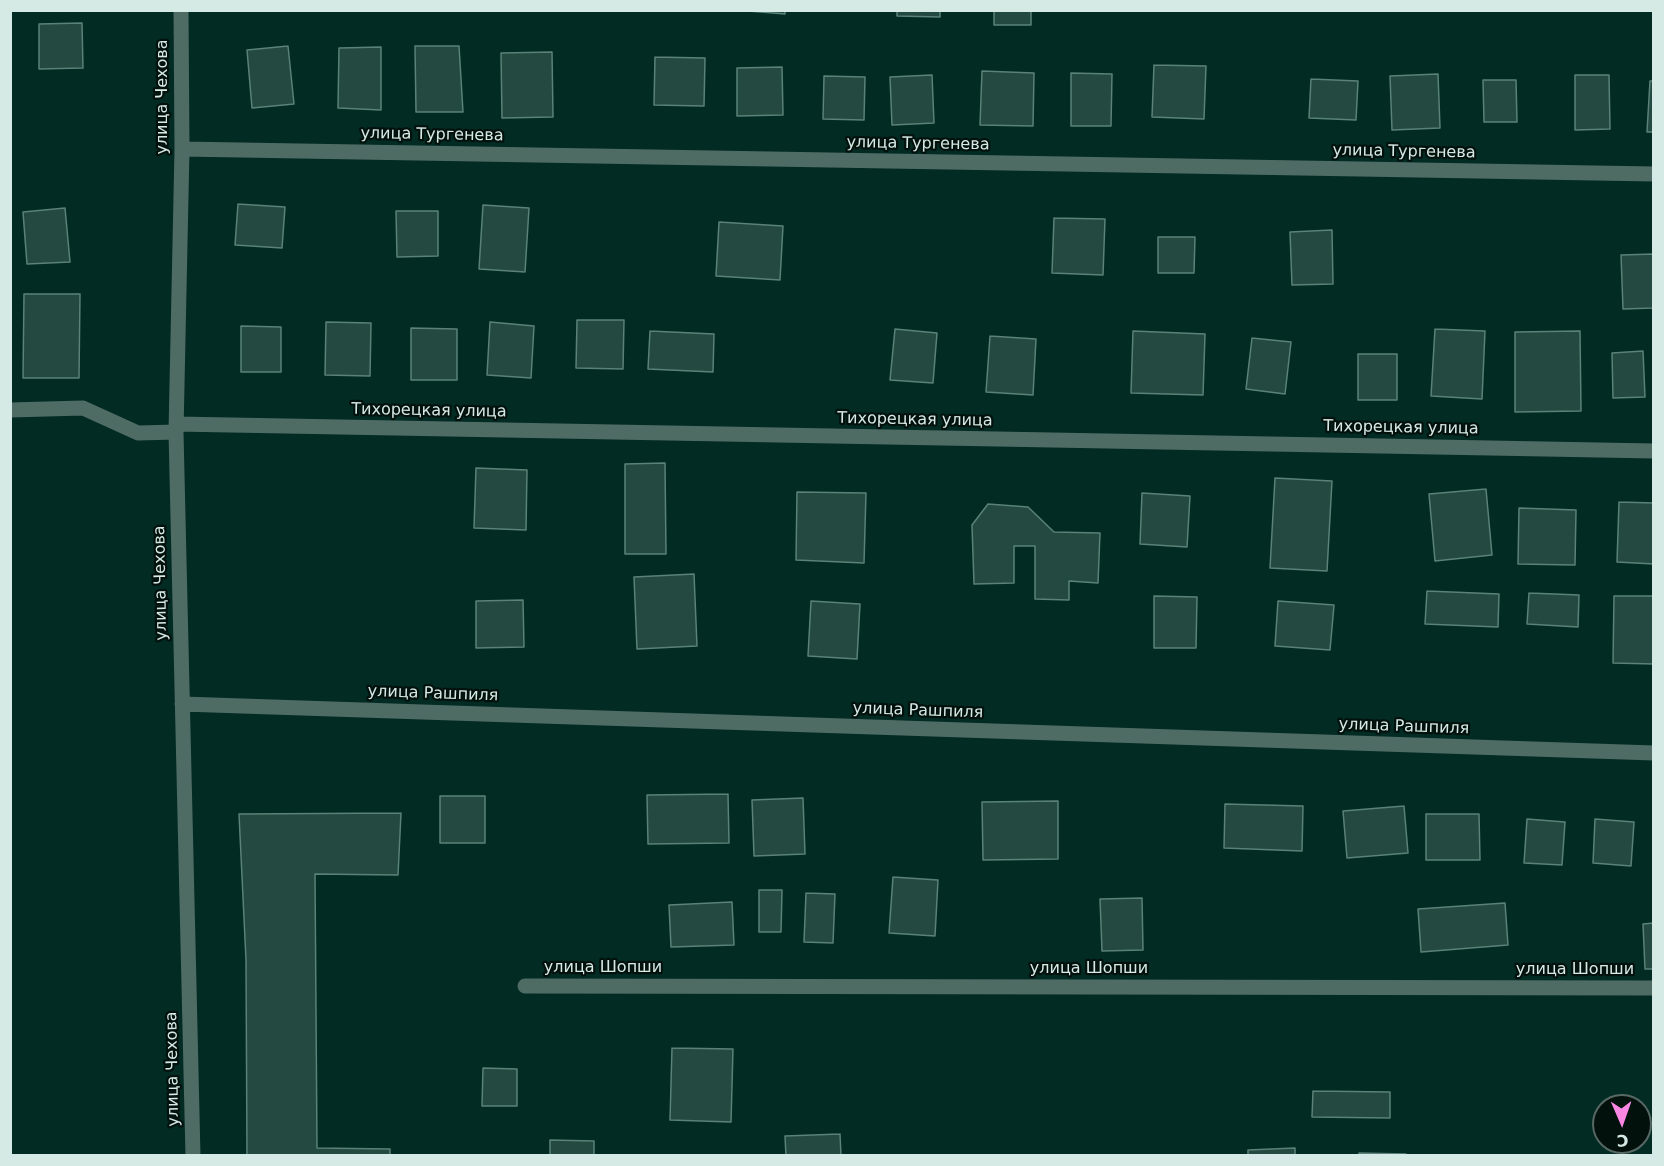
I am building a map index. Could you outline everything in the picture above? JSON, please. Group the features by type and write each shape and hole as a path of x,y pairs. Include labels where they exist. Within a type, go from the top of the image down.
{"street":[{"name":"улица Чехова","path":"181,10 182,149 176,428 193,1155"},
{"name":"улица Тургенева","path":"182,149 1653,174"},
{"name":"Тихорецкая улица","path":"10,410 82,408 138,433 176,428 1653,451"},
{"name":"улица Рашпиля","path":"182,704 1653,753"},
{"name":"улица Шопши","path":"525,986 1653,988"}],"building":[{"path":"736,10 785,10 785,14"},
{"path":"897,10 940,10 940,17 897,16"},
{"path":"994,10 1031,10 1031,25 994,25"},
{"path":"82,23 83,68 39,69 39,24"},
{"path":"288,46 294,104 252,108 247,50"},
{"path":"415,46 459,46 463,112 416,112"},
{"path":"381,47 381,110 338,108 339,48"},
{"path":"552,52 553,117 502,118 501,53"},
{"path":"655,57 705,58 704,106 654,105"},
{"path":"1154,65 1206,66 1204,119 1152,117"},
{"path":"782,67 783,115 737,116 737,68"},
{"path":"982,71 1034,73 1033,126 980,125"},
{"path":"1071,73 1112,74 1111,126 1071,126"},
{"path":"1438,74 1440,128 1392,130 1390,76"},
{"path":"932,75 934,123 892,125 890,77"},
{"path":"1575,75 1609,75 1610,129 1575,130"},
{"path":"824,76 865,77 864,120 823,119"},
{"path":"1311,79 1358,81 1356,120 1309,118"},
{"path":"1483,80 1516,80 1517,122 1484,122"},
{"path":"1650,81 1654,81 1654,132 1647,132"},
{"path":"238,204 285,207 282,248 235,245"},
{"path":"483,205 529,208 525,272 479,269"},
{"path":"65,208 70,262 27,264 23,212"},
{"path":"396,211 438,211 438,256 397,257"},
{"path":"1054,218 1105,219 1103,275 1052,273"},
{"path":"719,222 783,226 780,280 716,276"},
{"path":"1332,230 1333,284 1292,285 1290,232"},
{"path":"1158,237 1195,237 1194,273 1158,273"},
{"path":"1654,254 1654,308 1623,309 1621,255"},
{"path":"24,294 80,294 79,378 23,378"},
{"path":"577,320 624,320 623,369 576,368"},
{"path":"326,322 371,323 370,376 325,375"},
{"path":"490,322 534,326 531,378 487,375"},
{"path":"241,326 281,327 281,372 241,372"},
{"path":"411,328 457,329 457,380 411,380"},
{"path":"895,329 937,333 933,383 890,380"},
{"path":"1435,329 1485,331 1482,399 1431,396"},
{"path":"650,331 714,334 713,372 648,369"},
{"path":"1133,331 1205,334 1203,395 1131,393"},
{"path":"1580,331 1581,411 1515,412 1515,332"},
{"path":"990,336 1036,339 1033,395 986,392"},
{"path":"1252,338 1291,342 1285,394 1246,389"},
{"path":"1643,351 1645,397 1613,398 1612,353"},
{"path":"1358,354 1397,354 1397,400 1358,400"},
{"path":"665,463 666,554 625,554 625,464"},
{"path":"476,468 527,470 526,530 474,528"},
{"path":"1275,478 1332,481 1327,571 1270,568"},
{"path":"1486,489 1492,555 1435,561 1429,494"},
{"path":"797,492 866,493 864,563 796,560"},
{"path":"1142,493 1190,496 1187,547 1140,544"},
{"path":"1619,502 1654,503 1654,564 1617,562"},
{"path":"988,504 1028,507 1054,532 1100,533 1098,583 1069,581 1069,600 1035,599 1035,546 1014,546 1014,583 974,584 972,525"},
{"path":"1519,508 1576,510 1575,565 1518,564"},
{"path":"694,574 697,646 637,649 634,577"},
{"path":"1427,591 1499,594 1498,627 1425,624"},
{"path":"1529,593 1579,595 1578,627 1527,624"},
{"path":"1154,596 1197,597 1196,648 1154,648"},
{"path":"1614,596 1654,596 1654,664 1613,663"},
{"path":"523,600 524,647 476,648 476,601"},
{"path":"811,601 860,604 857,659 808,656"},
{"path":"1278,601 1334,605 1330,650 1275,646"},
{"path":"728,794 729,843 648,844 647,795"},
{"path":"440,796 485,796 485,843 440,843"},
{"path":"803,798 805,854 754,856 752,800"},
{"path":"1058,801 1058,859 983,860 982,802"},
{"path":"1225,804 1303,806 1302,851 1224,848"},
{"path":"1404,806 1408,853 1347,858 1343,811"},
{"path":"401,813 398,875 315,874 317,1148 390,1149 390,1156 247,1156 246,960 239,814"},
{"path":"1426,814 1479,814 1480,860 1426,860"},
{"path":"1527,819 1565,822 1562,865 1524,863"},
{"path":"1595,819 1634,822 1631,866 1593,863"},
{"path":"893,877 938,880 935,936 889,933"},
{"path":"759,890 782,890 781,932 759,932"},
{"path":"806,893 835,894 833,943 804,942"},
{"path":"1142,898 1143,950 1102,951 1100,899"},
{"path":"732,902 734,945 671,947 669,905"},
{"path":"1505,903 1508,945 1421,952 1418,909"},
{"path":"1654,923 1654,969 1645,969 1643,924"},
{"path":"672,1048 733,1049 731,1122 670,1120"},
{"path":"483,1068 517,1069 517,1106 482,1106"},
{"path":"1313,1091 1390,1092 1390,1118 1312,1117"},
{"path":"840,1134 841,1156 786,1156 785,1136"},
{"path":"550,1140 594,1141 594,1156 550,1156"},
{"path":"1295,1148 1295,1156 1248,1156 1248,1150"},
{"path":"1359,1153 1406,1154 1406,1156 1359,1156"}]}
